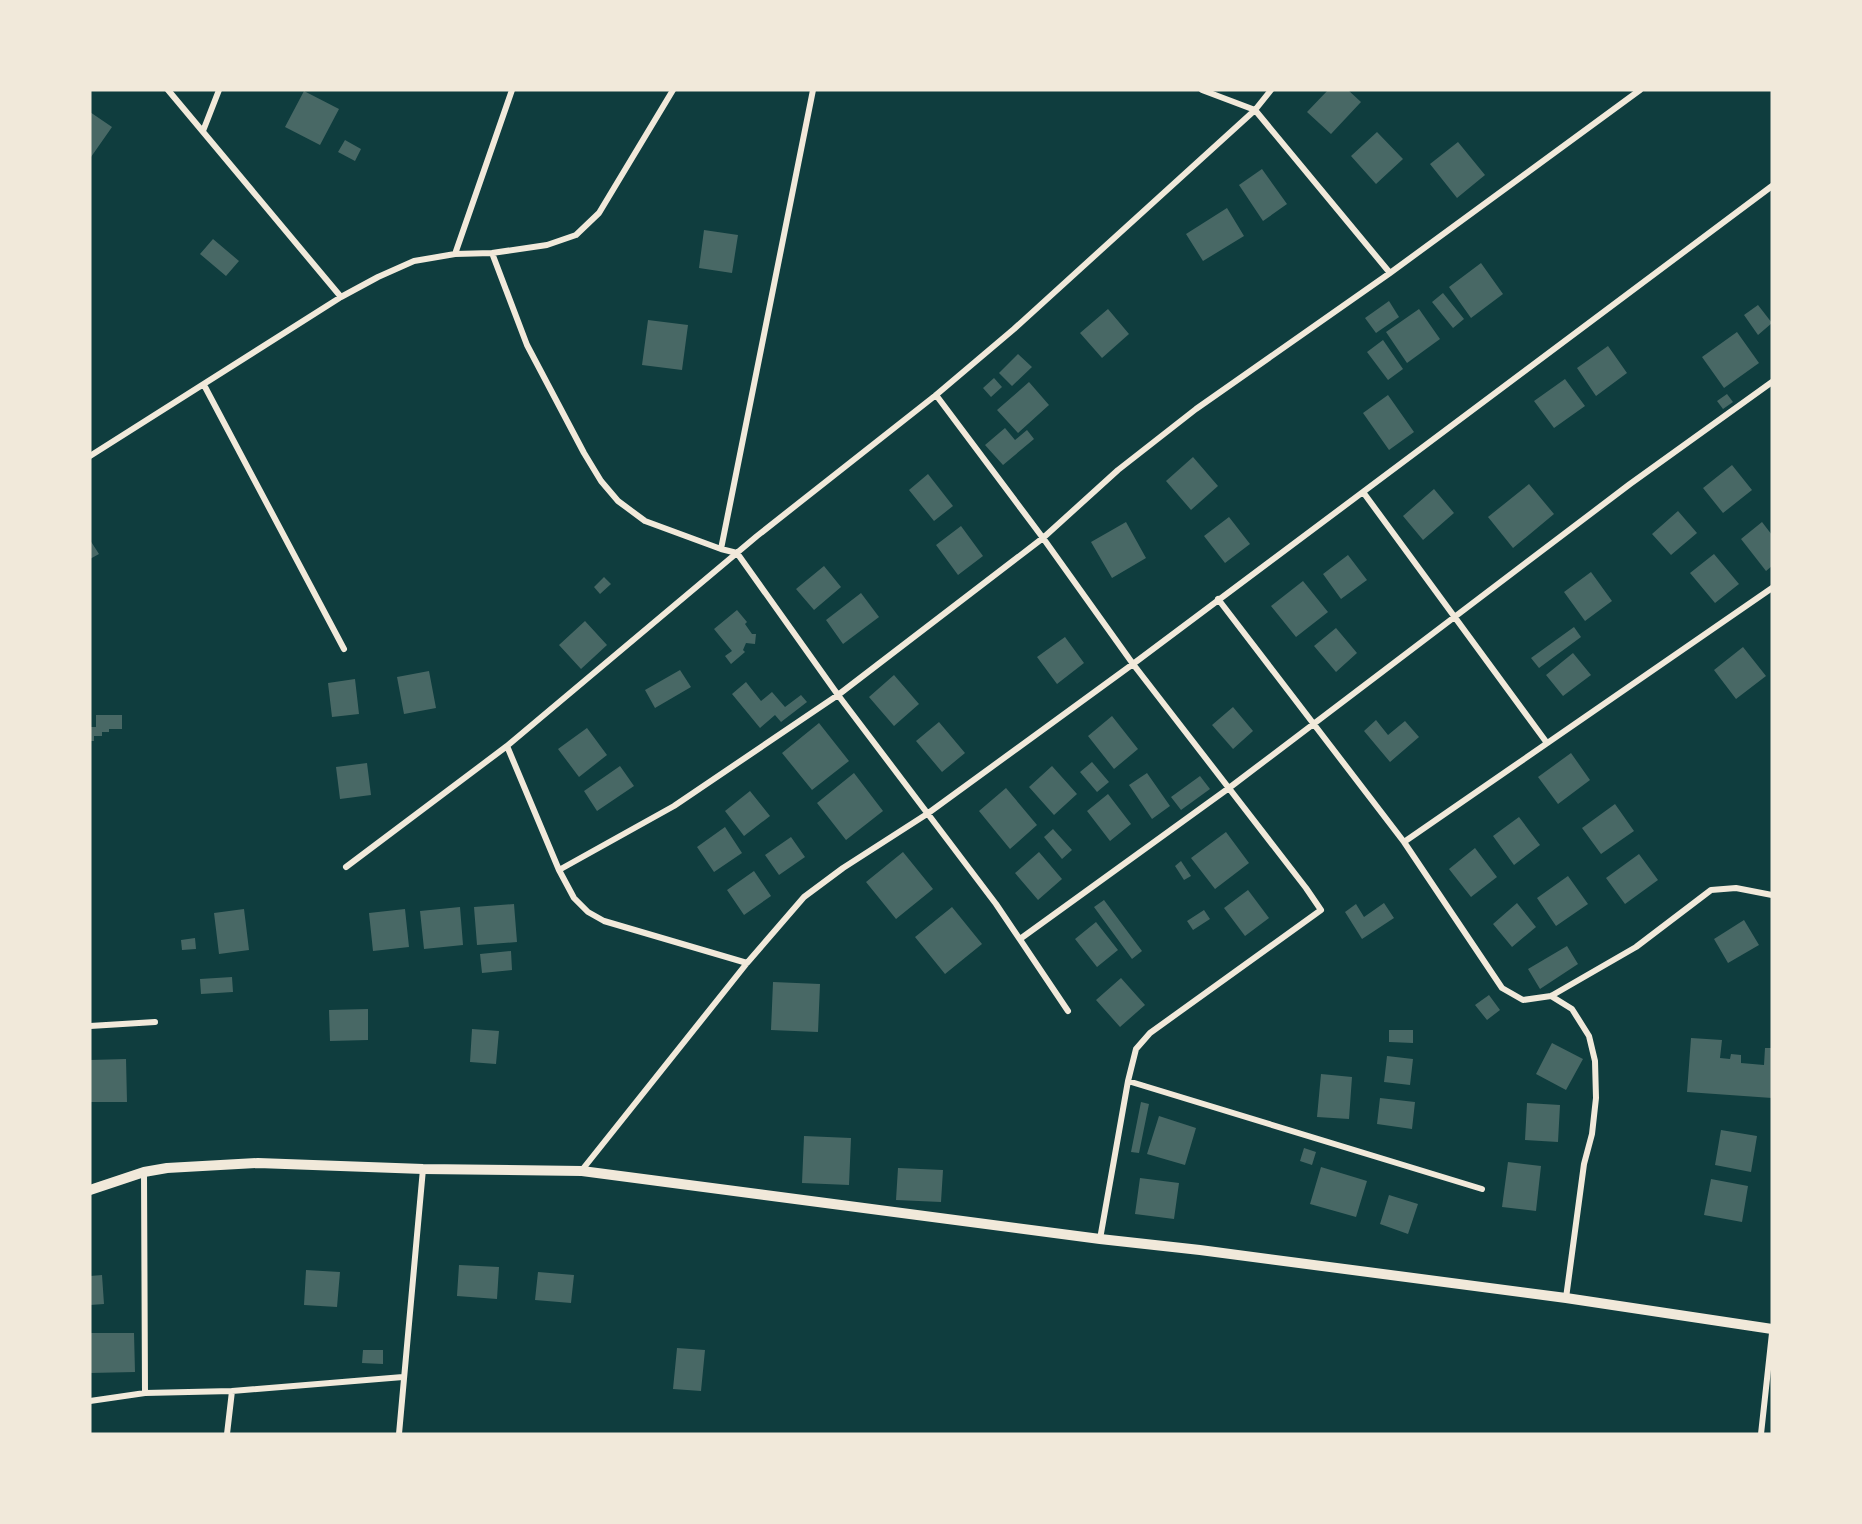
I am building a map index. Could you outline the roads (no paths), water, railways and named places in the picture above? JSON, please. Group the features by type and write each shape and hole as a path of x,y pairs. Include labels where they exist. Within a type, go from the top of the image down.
{"street":[{"path":"168,90 341,297"},
{"path":"203,131 219,90"},
{"path":"455,254 512,90"},
{"path":"90,456 341,297 378,277 414,261 455,254 492,254 547,245 576,236 599,213 673,90"},
{"path":"721,549 813,90"},
{"path":"1202,90 1256,110 1390,273"},
{"path":"346,867 507,746 737,553 936,395 1014,328 1256,110 1271,90"},
{"path":"559,870 674,806 838,695 1043,537 1118,470 1196,409 1390,273 1640,90"},
{"path":"582,1171 747,963 804,897 843,868 927,814 1133,664 1772,186"},
{"path":"492,254 527,345 584,453 602,480 618,501 645,521 737,553 838,695 996,904 1068,1011"},
{"path":"1020,939 1228,788 1630,484 1772,382"},
{"path":"204,385 344,649"},
{"path":"936,395 1043,537 1133,664 1321,910 1150,1033 1136,1049 1100,1239"},
{"path":"1363,492 1547,743"},
{"path":"1404,842 1772,588"},
{"path":"1218,599 1404,842 1502,988 1523,1000 1551,996 1636,947 1711,890 1736,888 1772,895"},
{"path":"507,746 559,870 574,898 588,912 604,921 747,963"},
{"path":"1551,996 1572,1009 1589,1036 1595,1061 1596,1098 1592,1134 1584,1164 1566,1298"},
{"path":"90,1026 155,1022"},
{"path":"1128,1082 1482,1189"},
{"path":"90,1190 144,1172 167,1168 258,1163 423,1169 582,1171 1566,1298 1772,1331 1761,1434"},
{"path":"399,1434 423,1169"},
{"path":"144,1172 145,1393"},
{"path":"90,1401 145,1393 232,1391 403,1377"},
{"path":"227,1434 232,1391"}]}
